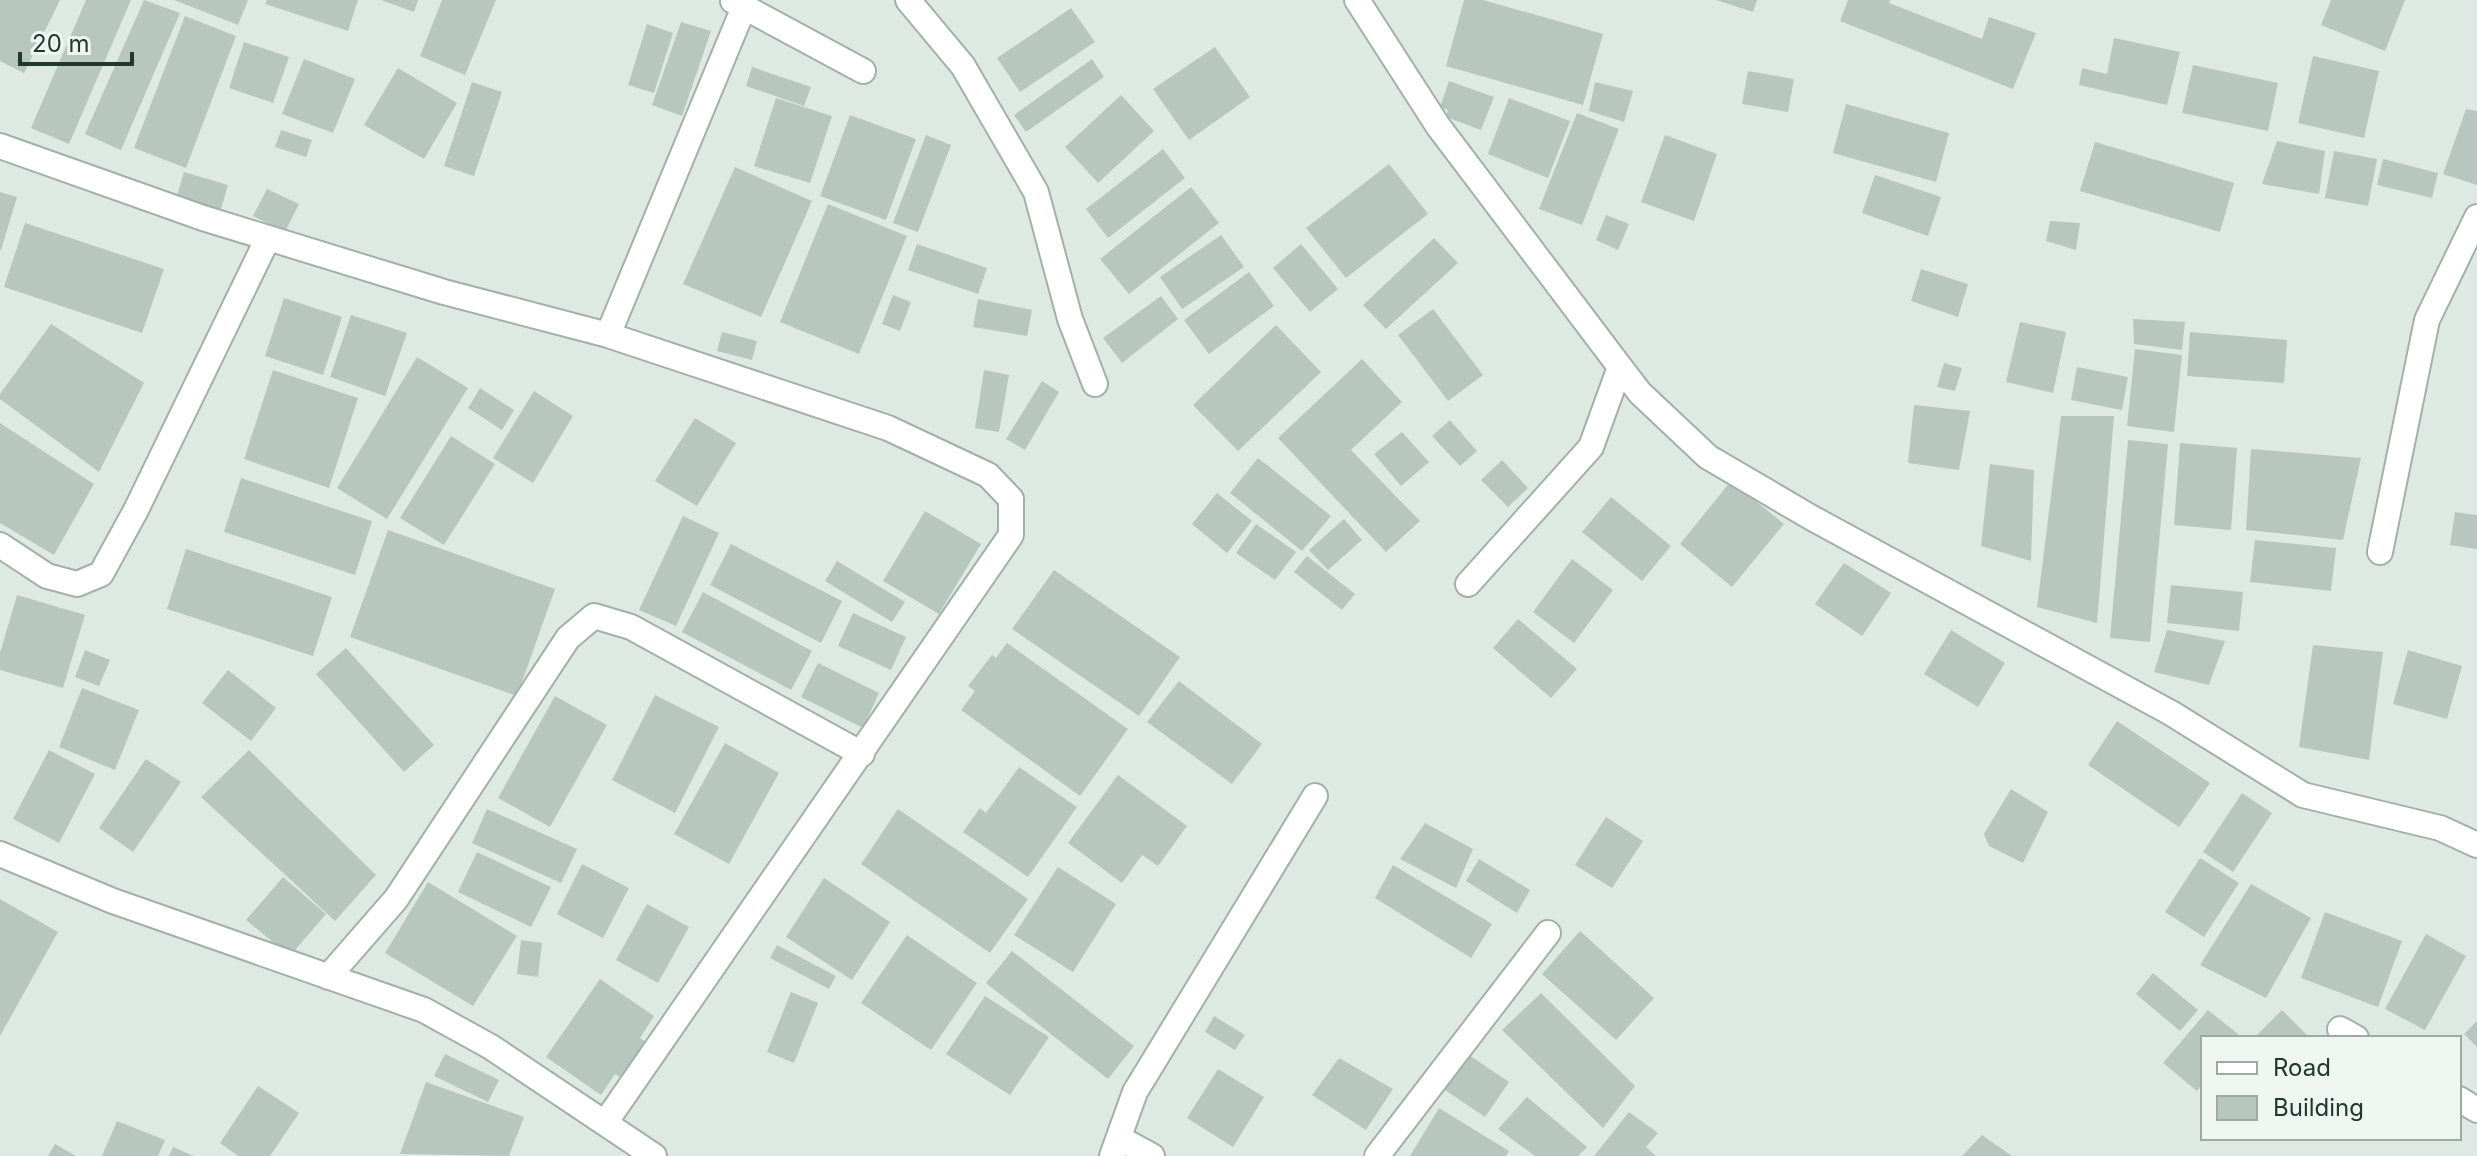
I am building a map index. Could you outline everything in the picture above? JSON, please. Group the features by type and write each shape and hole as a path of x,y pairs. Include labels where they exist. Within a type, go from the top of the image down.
{"street":[{"path":"908,0 963,66 1036,192 1070,319 1095,384"},
{"path":"1357,0 1438,126 1620,367 1640,393 1708,457 1812,518 2171,713 2303,795 2440,828 2477,845"},
{"path":"608,335 737,4 863,71"},
{"path":"0,146 203,218 444,292 608,335 888,428 988,475 1011,499 1011,535 605,1123"},
{"path":"2380,552 2427,320 2477,217"},
{"path":"0,545 47,576 77,584 101,574 136,510 268,238"},
{"path":"1468,584 1591,447 1620,367"},
{"path":"328,977 396,899 568,638 594,616 631,627 862,754"},
{"path":"1152,1156 1115,1147 1135,1092 1315,796"},
{"path":"0,854 113,901 424,1010 491,1047 654,1156"},
{"path":"1377,1156 1548,933"}],"building":[{"path":"0,0 60,0 24,73 0,61"},
{"path":"86,0 131,0 69,144 31,128"},
{"path":"144,0 180,13 121,150 85,134"},
{"path":"174,0 248,0 238,25"},
{"path":"267,0 358,0 348,31 265,4"},
{"path":"381,0 418,0 414,12"},
{"path":"442,0 496,0 465,75 420,56"},
{"path":"1464,0 1483,0 1603,34 1583,105 1446,66"},
{"path":"1716,0 1757,0 1753,12"},
{"path":"1848,0 1890,0 1889,3 1982,39 1989,17 2036,33 2013,89 1840,21"},
{"path":"2331,0 2405,0 2385,51 2321,25"},
{"path":"1071,8 1095,42 1020,92 997,58"},
{"path":"185,16 236,36 186,168 134,148"},
{"path":"681,22 711,31 682,116 652,105"},
{"path":"647,24 673,33 654,93 628,85"},
{"path":"2114,38 2180,52 2167,105 2079,85 2082,68 2107,74"},
{"path":"244,42 289,57 273,103 229,88"},
{"path":"1215,47 1250,97 1189,140 1153,89"},
{"path":"2313,56 2379,71 2364,138 2298,123"},
{"path":"304,59 355,79 333,133 282,114"},
{"path":"1092,59 1104,77 1026,132 1014,115"},
{"path":"2193,65 2278,83 2268,131 2182,113"},
{"path":"752,67 811,87 804,106 746,86"},
{"path":"398,68 457,103 424,159 364,125"},
{"path":"1748,71 1794,79 1788,112 1742,104"},
{"path":"1449,81 1494,97 1481,130 1446,117 1448,110 1440,107"},
{"path":"472,82 502,92 474,176 444,166"},
{"path":"1595,82 1633,91 1624,122 1589,111"},
{"path":"1121,95 1154,131 1098,183 1065,147"},
{"path":"776,98 832,116 810,183 754,166"},
{"path":"1509,98 1570,121 1548,178 1488,154"},
{"path":"1846,104 1949,133 1936,182 1833,153"},
{"path":"2466,109 2477,111 2477,185 2443,174"},
{"path":"1577,113 1619,129 1582,225 1539,209"},
{"path":"850,115 916,139 886,220 820,196"},
{"path":"281,130 312,140 306,157 275,147"},
{"path":"926,135 951,145 918,232 893,223"},
{"path":"1665,135 1717,154 1694,221 1641,202"},
{"path":"2277,141 2325,151 2319,194 2262,184"},
{"path":"2095,142 2234,183 2220,232 2080,191"},
{"path":"1163,149 1185,178 1108,238 1086,209"},
{"path":"2334,151 2377,159 2368,206 2325,198"},
{"path":"2383,159 2438,173 2432,198 2377,185"},
{"path":"1389,164 1428,214 1346,278 1306,228"},
{"path":"735,167 812,201 761,317 683,284"},
{"path":"184,172 228,185 218,219 174,206"},
{"path":"1875,175 1941,197 1928,236 1862,213"},
{"path":"1191,187 1219,223 1129,294 1100,259"},
{"path":"267,189 299,204 285,232 253,216"},
{"path":"0,192 17,197 1,250 0,250"},
{"path":"828,204 907,236 859,354 780,322"},
{"path":"1606,215 1629,224 1618,250 1596,240"},
{"path":"2050,221 2080,223 2076,250 2046,241"},
{"path":"25,223 164,269 142,333 4,287"},
{"path":"1221,235 1244,267 1182,309 1160,277"},
{"path":"1434,238 1458,263 1386,329 1363,305"},
{"path":"917,244 987,268 978,294 908,270"},
{"path":"1301,244 1338,289 1310,312 1273,268"},
{"path":"1921,269 1968,284 1958,317 1911,301"},
{"path":"1249,272 1274,306 1209,354 1184,320"},
{"path":"893,295 911,302 900,331 882,324"},
{"path":"1161,296 1178,319 1122,363 1103,338"},
{"path":"284,298 342,317 323,375 265,356"},
{"path":"978,299 1032,310 1027,336 973,327"},
{"path":"1433,309 1483,375 1448,401 1398,335"},
{"path":"351,315 407,333 385,396 330,377"},
{"path":"2133,319 2185,322 2182,350 2134,344"},
{"path":"2020,322 2066,332 2053,393 2006,382"},
{"path":"51,324 144,383 99,472 0,399 0,394"},
{"path":"1276,325 1321,372 1238,451 1193,405"},
{"path":"722,332 757,341 752,360 717,351"},
{"path":"2190,332 2287,340 2284,383 2187,376"},
{"path":"2135,349 2182,355 2174,432 2127,426"},
{"path":"417,357 468,388 387,519 337,488"},
{"path":"1362,359 1402,402 1351,450 1420,521 1386,552 1278,438"},
{"path":"1944,363 1962,368 1955,391 1937,387"},
{"path":"2077,367 2128,377 2122,410 2071,400"},
{"path":"273,370 358,398 329,488 244,459"},
{"path":"984,370 1009,375 999,432 975,428"},
{"path":"1042,381 1059,392 1025,450 1006,439"},
{"path":"480,388 514,410 502,430 468,408"},
{"path":"534,391 573,416 533,483 493,458"},
{"path":"1914,405 1970,411 1959,470 1908,463"},
{"path":"2061,416 2114,416 2097,623 2037,607"},
{"path":"695,418 736,443 697,506 655,481"},
{"path":"1450,420 1477,451 1460,466 1432,436"},
{"path":"0,423 94,484 54,555 0,523"},
{"path":"1402,432 1429,462 1401,486 1374,454"},
{"path":"451,436 495,464 444,545 400,518"},
{"path":"2128,440 2168,444 2150,642 2110,638"},
{"path":"2180,443 2237,448 2231,530 2174,525"},
{"path":"2251,449 2361,458 2343,540 2246,530"},
{"path":"1258,458 1331,516 1302,551 1230,493"},
{"path":"1502,460 1528,488 1508,507 1481,480"},
{"path":"1990,464 2034,470 2031,561 1981,546"},
{"path":"241,478 372,521 355,575 224,532"},
{"path":"1731,481 1784,524 1732,587 1680,544"},
{"path":"1217,493 1252,521 1227,553 1192,524"},
{"path":"1611,497 1671,546 1642,581 1582,532"},
{"path":"925,511 981,544 939,614 883,581"},
{"path":"2455,512 2477,515 2477,549 2450,545"},
{"path":"683,516 719,533 676,626 639,610"},
{"path":"1344,519 1362,540 1328,570 1309,550"},
{"path":"1256,524 1296,552 1275,580 1236,553"},
{"path":"388,530 555,589 517,696 350,637"},
{"path":"2255,540 2336,548 2331,591 2250,582"},
{"path":"731,544 842,601 821,643 710,585"},
{"path":"186,549 332,597 313,656 167,609"},
{"path":"1307,556 1355,594 1342,610 1294,572"},
{"path":"1572,559 1613,590 1574,643 1533,612"},
{"path":"837,561 905,602 892,622 825,581"},
{"path":"1844,563 1891,593 1862,636 1815,604"},
{"path":"1054,570 1180,657 1139,716 1012,629"},
{"path":"2171,585 2243,592 2239,631 2167,623"},
{"path":"703,592 812,651 791,690 682,632"},
{"path":"17,595 85,615 63,688 0,670 0,653"},
{"path":"853,613 906,637 891,670 838,646"},
{"path":"1518,619 1577,669 1551,698 1493,648"},
{"path":"1951,630 2005,663 1978,707 1924,674"},
{"path":"2167,630 2225,641 2209,685 2154,672"},
{"path":"1007,643 1128,729 1080,796 961,710 975,691 968,686 992,655 996,658"},
{"path":"2313,645 2383,652 2369,760 2299,747"},
{"path":"346,648 434,745 404,772 316,674"},
{"path":"85,650 110,660 99,686 75,677"},
{"path":"2408,650 2462,666 2447,719 2393,704"},
{"path":"818,663 879,693 863,728 801,697"},
{"path":"228,670 276,708 251,741 202,703"},
{"path":"1179,681 1262,744 1232,784 1147,722"},
{"path":"82,688 139,710 115,770 59,747"},
{"path":"655,695 719,727 675,813 612,780"},
{"path":"555,696 607,725 550,827 498,798"},
{"path":"2117,721 2210,783 2179,827 2088,765"},
{"path":"725,743 779,773 729,864 674,834"},
{"path":"49,750 95,774 59,843 13,819"},
{"path":"249,750 376,875 335,921 201,797"},
{"path":"146,759 181,782 133,852 99,828"},
{"path":"1019,767 1077,807 1028,877 963,832 980,808 986,813"},
{"path":"1118,775 1187,826 1158,866 1142,855 1122,883 1068,843"},
{"path":"2011,789 2048,812 2023,863 1989,846 1984,834"},
{"path":"2242,793 2272,813 2233,872 2203,852"},
{"path":"487,809 577,849 561,883 472,843"},
{"path":"898,809 1028,899 990,953 861,864"},
{"path":"1606,817 1643,841 1612,888 1575,865"},
{"path":"1425,823 1473,849 1456,888 1400,859"},
{"path":"477,852 551,887 531,927 458,892"},
{"path":"2200,858 2239,883 2204,937 2165,912"},
{"path":"1479,859 1530,890 1517,913 1466,881"},
{"path":"582,864 629,888 603,938 557,914"},
{"path":"1393,865 1492,924 1471,958 1375,898"},
{"path":"1058,867 1116,904 1073,972 1014,935"},
{"path":"283,877 326,914 290,956 246,920"},
{"path":"824,878 890,922 852,980 786,937"},
{"path":"428,882 517,936 473,1006 385,953"},
{"path":"2251,884 2311,918 2266,998 2200,965"},
{"path":"0,899 58,932 0,1036"},
{"path":"647,904 689,927 658,983 616,960"},
{"path":"2325,912 2402,941 2378,1007 2301,978"},
{"path":"1580,931 1654,998 1616,1040 1542,974"},
{"path":"2426,934 2466,956 2425,1030 2385,1009"},
{"path":"907,935 977,983 931,1050 861,1003"},
{"path":"521,940 542,943 538,977 517,974"},
{"path":"777,945 836,976 829,989 770,958"},
{"path":"1012,951 1134,1046 1108,1079 986,983"},
{"path":"2153,973 2198,1010 2180,1031 2136,994"},
{"path":"600,979 654,1016 640,1038 654,1047 628,1083 615,1074 601,1095 546,1057"},
{"path":"791,992 818,1003 794,1063 767,1052"},
{"path":"1541,993 1635,1086 1603,1128 1502,1030"},
{"path":"985,996 1049,1037 1010,1095 946,1054"},
{"path":"2208,1010 2240,1036 2201,1036 2201,1086 2197,1091 2163,1063"},
{"path":"2282,1010 2308,1036 2256,1036"},
{"path":"1214,1016 1245,1035 1235,1050 1205,1032"},
{"path":"2477,1021 2477,1047 2464,1034"},
{"path":"1466,1053 1509,1082 1485,1117 1442,1088"},
{"path":"445,1054 499,1080 488,1102 434,1076"},
{"path":"1339,1058 1393,1089 1366,1130 1312,1095"},
{"path":"1218,1069 1264,1097 1233,1147 1187,1118"},
{"path":"426,1082 524,1117 509,1156 400,1154"},
{"path":"258,1086 299,1113 270,1156 238,1156 220,1143"},
{"path":"1527,1097 1587,1147 1578,1156 1535,1156 1498,1129"},
{"path":"1439,1108 1509,1151 1506,1156 1410,1156"},
{"path":"1629,1112 1658,1133 1646,1147 1656,1156 1594,1156"},
{"path":"117,1121 165,1140 158,1156 102,1156"},
{"path":"1982,1135 2012,1156 1962,1156"},
{"path":"55,1144 76,1156 48,1156"},
{"path":"173,1147 194,1156 169,1156"}]}
